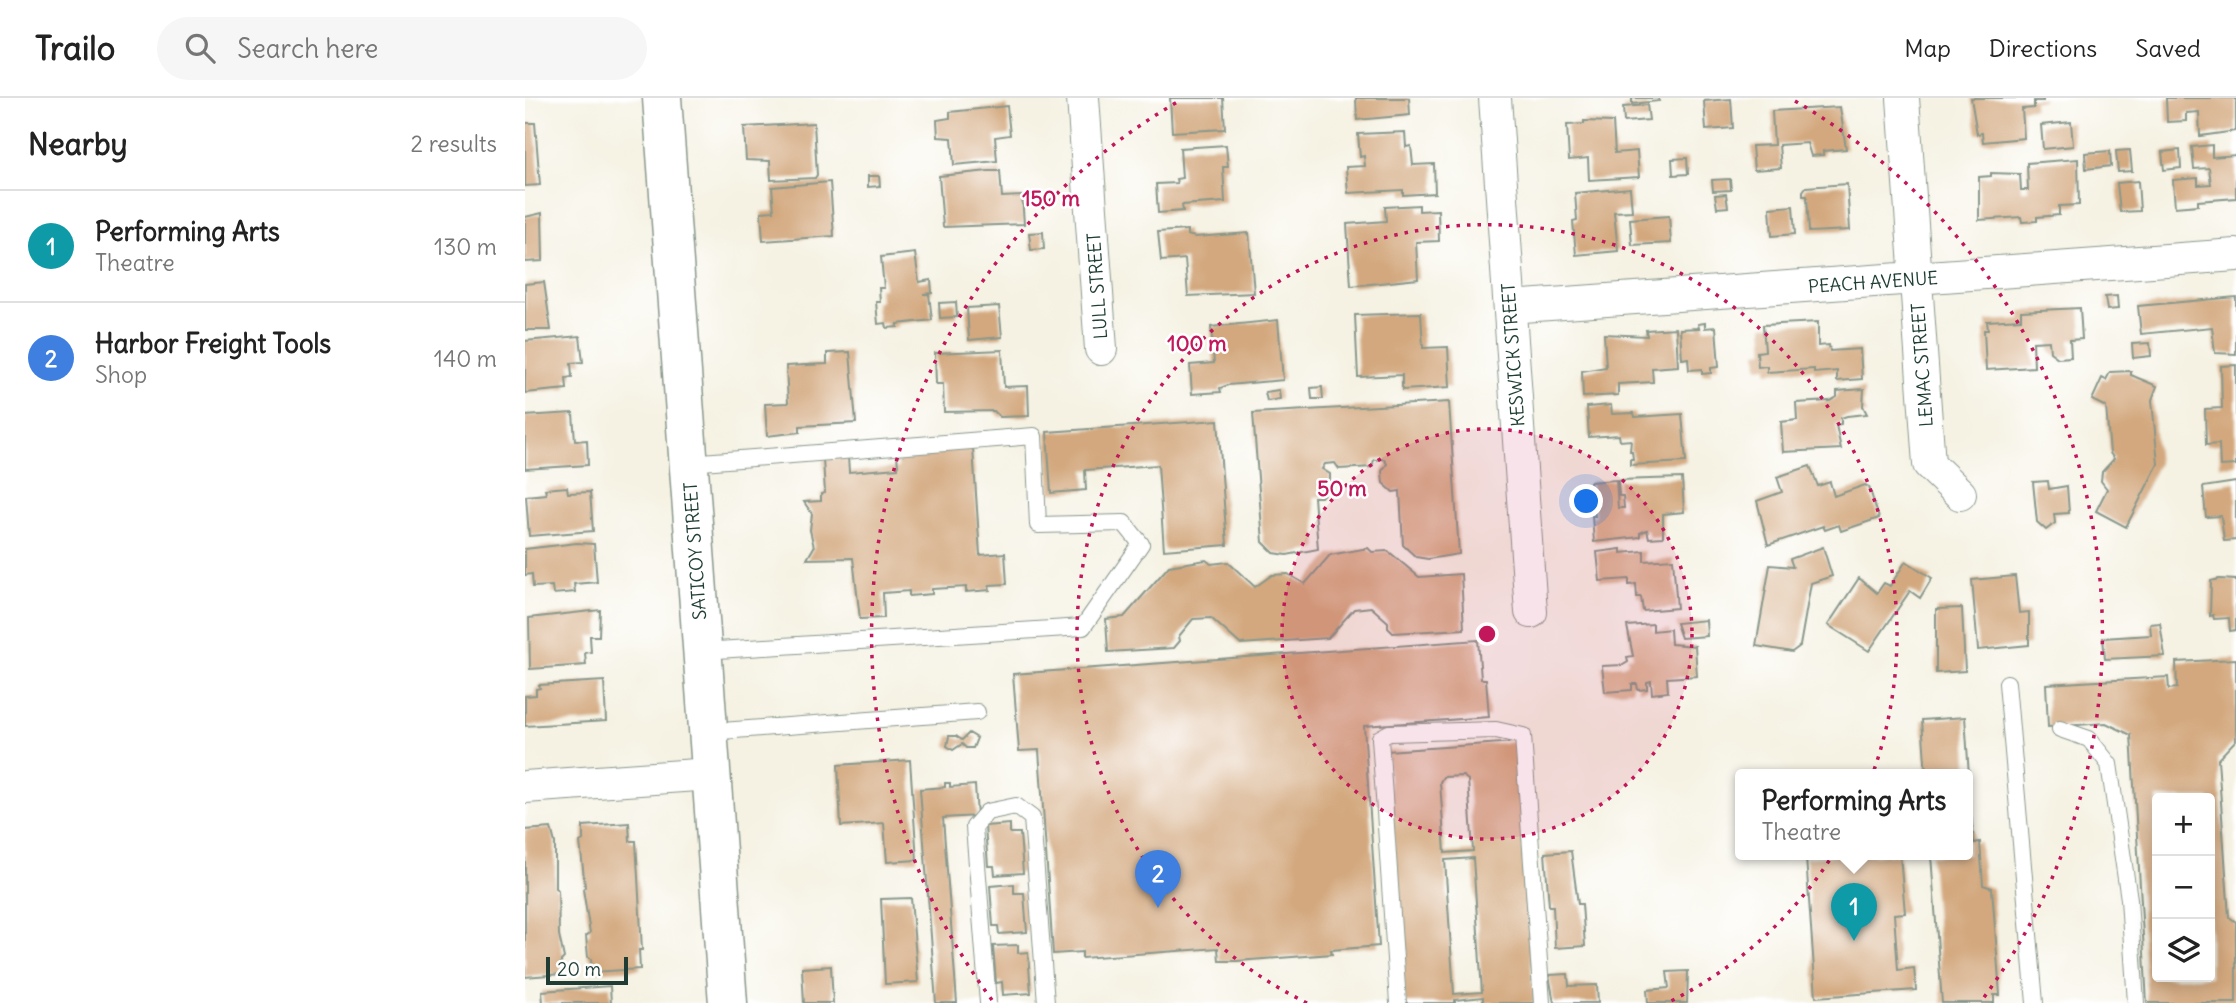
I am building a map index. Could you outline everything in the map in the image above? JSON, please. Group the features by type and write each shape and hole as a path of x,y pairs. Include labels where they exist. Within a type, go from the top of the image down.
{"main road":[{"name":"SATICOY STREET","path":"662,98 728,1003"}],"street":[{"name":"LULL STREET","path":"1083,98 1101,349"},
{"name":"KESWICK STREET","path":"1495,98 1531,612"},
{"name":"LEMAC STREET","path":"1903,98 1929,464 1960,494"},
{"name":"PEACH AVENUE","path":"1510,307 2236,255"},
{"path":"525,787 711,774"}],"lane":[{"path":"689,463 1034,436 1038,525 1124,523 1141,544 1083,627 702,651"},
{"path":"2007,683 2035,1003"},
{"path":"708,732 977,712"},
{"path":"2060,729 2089,739 2109,764 2129,899 2136,1003"},
{"path":"1398,1003 1380,738 1389,733 1496,730 1523,736 1542,1003"},
{"path":"988,1003 974,828 987,812 1016,806 1033,818 1046,1003"}],"building":[{"path":"1170,98 1223,98 1225,129 1172,132"},
{"path":"1356,98 1409,98 1410,115 1357,120"},
{"path":"1632,98 1658,98 1659,101 1632,104"},
{"path":"1971,98 2043,98 2043,101 2034,101 2034,108 2022,109 2024,138 1983,142 1982,133 1977,134"},
{"path":"2166,98 2236,98 2236,131 2200,136 2199,112 2186,113 2186,121 2167,122"},
{"path":"1731,99 1733,128 1706,130 1704,101"},
{"path":"1647,105 1649,120 1624,122 1623,107"},
{"path":"1007,106 1010,135 995,137 997,161 954,165 952,138 938,137 937,120 950,118 950,112"},
{"path":"1840,107 1846,149 1823,151 1823,155 1811,156 1807,143 1779,145 1781,168 1754,170 1752,146 1774,145 1772,111"},
{"path":"1584,121 1613,122 1615,153 1637,151 1639,177 1589,180 1588,158 1569,160 1567,125 1584,124"},
{"path":"2071,122 2073,146 2043,149 2041,125"},
{"path":"525,123 535,123 540,185 525,186"},
{"path":"814,123 815,178 771,180 770,161 746,160 744,127"},
{"path":"1405,132 1406,147 1411,146 1413,165 1434,164 1435,193 1403,195 1403,190 1348,193 1346,167 1365,166 1364,156 1360,157 1358,134"},
{"path":"1226,145 1228,167 1223,167 1225,202 1182,205 1183,211 1158,213 1156,184 1177,183 1176,179 1182,178 1180,148"},
{"path":"2212,145 2212,157 2236,155 2236,198 2198,201 2198,205 2175,207 2173,180 2198,178 2198,185 2211,184 2209,168 2194,169 2192,147"},
{"path":"2130,150 2132,171 2118,172 2116,151"},
{"path":"2180,150 2181,168 2164,170 2162,152"},
{"path":"2110,151 2111,166 2086,169 2085,153"},
{"path":"1687,158 1688,174 1673,175 1672,159"},
{"path":"2078,159 2079,205 2059,206 2059,215 2037,217 2037,221 2022,222 2021,217 1979,220 1979,177 1991,176 1991,173 2020,174 2021,190 2028,190 2027,163"},
{"path":"1000,171 1002,197 1022,196 1024,224 943,227 939,176"},
{"path":"868,176 879,176 880,186 868,187"},
{"path":"1730,179 1731,190 1713,191 1712,180"},
{"path":"2138,181 2140,211 2120,212 2117,183"},
{"path":"830,182 834,236 763,241 761,212 774,211 772,187"},
{"path":"1847,184 1850,230 1809,232 1807,196 1803,196 1806,187"},
{"path":"1630,188 1632,211 1614,212 1618,251 1576,255 1573,221 1577,220 1575,193"},
{"path":"1726,194 1728,207 1717,208 1715,195"},
{"path":"1419,205 1419,211 1438,210 1439,241 1416,242 1418,279 1351,286 1347,224 1386,221 1385,207"},
{"path":"1793,206 1795,234 1772,236 1770,208"},
{"path":"542,213 543,261 525,262 525,217"},
{"path":"1669,216 1671,243 1632,245 1630,219"},
{"path":"1187,230 1187,235 1195,237 1249,233 1254,293 1188,296 1185,259 1161,261 1158,232"},
{"path":"1043,232 1044,249 1031,250 1029,233"},
{"path":"915,253 919,282 931,280 932,293 923,294 929,294 932,320 887,328 886,323 878,324 876,302 880,302 879,288 884,288 881,257"},
{"path":"544,282 551,330 525,330 525,284"},
{"path":"2117,296 2118,309 2107,310 2105,297"},
{"path":"2236,297 2236,354 2215,353 2212,327 2141,334 2138,306"},
{"path":"956,302 957,317 940,318 939,303"},
{"path":"999,306 1002,337 969,340 967,308"},
{"path":"2080,308 2082,339 2070,340 2071,357 2058,358 2050,352 2049,341 2033,342 2034,367 1986,370 1984,330 1988,330 1987,321 2021,319 2021,311"},
{"path":"1421,313 1423,348 1448,347 1450,387 1402,390 1402,375 1358,377 1355,315"},
{"path":"1278,320 1283,380 1228,385 1220,388 1221,392 1192,394 1190,365 1214,363 1211,327"},
{"path":"1818,322 1818,346 1829,345 1830,351 1860,349 1862,379 1837,381 1837,371 1814,373 1814,369 1767,372 1767,366 1758,367 1757,352 1765,351 1763,325"},
{"path":"1705,323 1705,328 1716,327 1719,367 1711,368 1711,373 1702,374 1702,369 1689,370 1688,358 1682,359 1680,329 1699,328 1698,324"},
{"path":"1676,328 1678,366 1652,368 1653,382 1618,384 1618,395 1583,397 1582,371 1606,367 1604,334 1647,336 1646,330"},
{"path":"580,336 583,362 571,363 572,377 566,378 567,389 525,393 525,341"},
{"path":"2150,343 2151,356 2133,358 2132,344"},
{"path":"1002,350 1004,387 1028,386 1029,416 1000,417 994,411 944,412 943,384 936,384 935,353"},
{"path":"850,352 856,423 800,426 800,432 767,436 765,404 788,403 786,366 827,364 827,353"},
{"path":"2236,365 2236,465 2220,466 2219,444 2206,445 2205,409 2222,408 2221,366"},
{"path":"2131,371 2131,375 2157,386 2152,400 2158,464 2126,527 2096,511 2107,489 2101,481 2102,472 2114,459 2110,453 2106,407 2092,400 2102,378 2106,380 2110,372"},
{"path":"1322,387 1323,399 1312,399 1311,388"},
{"path":"1864,389 1863,406 1867,414 1841,418 1841,424 1836,425 1841,449 1783,452 1781,422 1797,420 1796,403 1830,401 1837,397 1837,391"},
{"path":"1279,390 1280,399 1267,401 1265,392"},
{"path":"1449,402 1459,554 1428,559 1416,557 1403,545 1400,491 1393,492 1383,483 1382,471 1387,464 1384,459 1374,460 1372,467 1339,469 1335,463 1325,464 1322,469 1330,474 1330,487 1321,497 1314,497 1318,549 1287,555 1274,553 1263,542 1253,413"},
{"path":"1611,405 1612,414 1634,413 1635,417 1682,414 1686,462 1630,465 1630,459 1633,459 1630,451 1631,440 1620,441 1619,435 1589,437 1587,407"},
{"path":"573,413 575,441 587,440 588,465 525,469 525,416"},
{"path":"1218,420 1227,545 1164,550 1158,465 1085,470 1086,490 1051,493 1047,432"},
{"path":"973,448 980,555 1005,553 1007,584 989,585 990,590 966,592 966,587 932,589 932,594 909,596 909,591 883,593 884,618 860,619 853,558 807,559 814,547 810,530 812,514 804,502 821,501 821,494 825,493 823,459 848,457 849,472 898,468 897,453"},
{"path":"1810,466 1818,486 1830,482 1834,496 1865,485 1869,487 1879,518 1841,531 1839,525 1825,530 1823,526 1768,545 1757,501 1782,492 1777,477"},
{"path":"1682,478 1684,512 1663,514 1663,537 1649,538 1647,530 1640,533 1640,537 1594,542 1592,516 1595,516 1590,482 1616,480 1618,508 1624,508 1623,496 1619,496 1618,480"},
{"path":"2048,481 2049,489 2067,486 2069,513 2054,514 2055,523 2046,530 2037,522 2033,482"},
{"path":"2236,482 2236,540 2224,541 2221,516 2206,517 2203,487"},
{"path":"567,487 568,493 590,492 593,531 529,536 526,496 546,494 545,489"},
{"path":"577,543 594,544 597,582 574,584 575,592 553,594 552,586 533,587 532,574 525,575 525,549"},
{"path":"1823,547 1832,576 1811,583 1800,646 1792,652 1756,646 1770,565 1793,567 1790,559"},
{"path":"1368,548 1372,552 1388,551 1419,577 1461,574 1464,629 1393,633 1388,628 1388,622 1371,607 1354,609 1328,638 1240,644 1211,618 1193,619 1179,636 1180,641 1174,648 1108,652 1106,619 1124,617 1169,566 1206,560 1211,564 1228,562 1255,587 1272,575 1288,574 1305,584 1330,555"},
{"path":"1621,549 1621,553 1644,551 1644,561 1673,559 1677,608 1643,611 1641,597 1637,597 1636,584 1629,585 1629,579 1600,581 1597,552"},
{"path":"1906,561 1932,578 1920,598 1910,591 1869,651 1828,625 1859,578 1877,593 1884,583 1890,586"},
{"path":"2015,576 2019,613 2029,612 2029,645 1978,650 1972,580"},
{"path":"2236,580 2236,630 2230,631 2229,618 2214,619 2213,615 2210,616 2211,581"},
{"path":"1962,608 1965,671 1936,673 1936,609"},
{"path":"600,610 599,636 590,636 591,652 585,653 586,665 530,669 529,618"},
{"path":"1706,620 1707,636 1681,638 1676,623"},
{"path":"2160,623 2165,656 2105,659 2103,638 2151,635 2150,624"},
{"path":"1653,624 1653,631 1670,629 1671,644 1695,646 1697,676 1667,678 1668,692 1652,694 1651,681 1647,682 1647,689 1638,690 1637,684 1632,684 1632,690 1605,692 1602,666 1623,665 1628,662 1627,657 1633,656 1627,626"},
{"path":"1478,640 1481,679 1486,679 1489,717 1364,726 1379,946 1331,950 1332,954 1237,961 1219,961 1218,948 1082,958 1082,952 1053,954 1039,750 1019,751 1013,674"},
{"path":"2236,659 2236,740 2218,759 2229,917 2236,922 2236,1003 2147,1003 2131,735 2106,723 2048,727 2046,684 2168,677 2169,689 2177,688 2176,662"},
{"path":"604,681 606,721 525,726 525,696 536,695 539,685"},
{"path":"1965,717 1969,769 1926,769 1922,720"},
{"path":"969,733 977,738 973,748 966,748 962,744 953,750 947,746 949,736 962,740"},
{"path":"1516,742 1534,1003 1483,1003 1483,997 1455,1000 1455,1003 1405,1003 1387,751","holes":["1463,776 1468,780 1473,851 1445,853 1440,782 1443,777","1473,858 1482,992 1454,994 1445,860"]},
{"path":"910,760 917,860 887,862 884,823 841,826 838,765"},
{"path":"945,783 950,783 950,787 975,785 977,816 943,818 957,1003 936,1003 920,789 945,787"},
{"path":"629,823 630,841 636,841 642,950 639,950 640,969 592,972 586,936 590,933 583,889 585,887 580,842 583,840 583,826"},
{"path":"1010,824 1010,833 1020,833 1023,873 995,875 994,866 988,866 985,826"},
{"path":"551,828 555,843 559,935 564,958 561,961 561,974 525,977 525,830"},
{"path":"1973,834 1974,843 1980,842 1983,885 1992,888 2000,995 1994,995 1994,1003 1942,1003 1931,860 1973,860"},
{"path":"1571,851 1578,904 1582,904 1585,946 1555,948 1553,906 1549,906 1545,853"},
{"path":"1806,860 1900,860 1905,913 1894,914 1898,970 1914,968 1916,990 1816,997"},
{"path":"1014,884 1014,893 1024,893 1027,932 999,934 998,926 993,926 990,886"},
{"path":"911,898 918,982 885,984 881,899"},
{"path":"1018,945 1018,953 1028,952 1031,993 1003,995 1002,982 996,983 993,946"},
{"path":"831,966 833,1003 804,1003 802,968"},
{"path":"1688,971 1687,1003 1648,1003 1647,990 1669,988 1667,972"},
{"path":"1568,974 1569,986 1597,985 1598,1003 1554,1003 1549,975"},
{"path":"610,986 611,1003 543,1003 542,991"}],"place":[{"name":"Harbor Freight Tools","path":"1158,908"},
{"name":"Performing Arts","path":"1854,941"}]}
